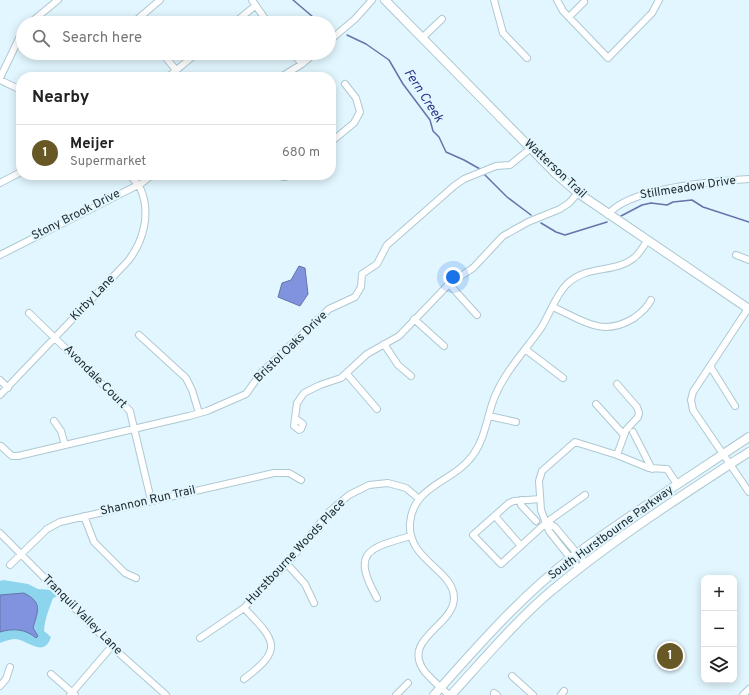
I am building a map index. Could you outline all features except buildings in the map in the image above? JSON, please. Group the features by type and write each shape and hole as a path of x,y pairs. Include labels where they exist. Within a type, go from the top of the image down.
{"main road":[{"name":"Watterson Trail","path":"385,0 578,194 646,241 749,308"},
{"name":"South Hurstbourne Parkway","path":"434,695 495,628 531,593 574,556 677,484 749,437"},
{"name":"South Hurstbourne Parkway","path":"450,695 529,611 582,566 611,544 749,452"}],"street":[{"path":"39,16 58,0"},
{"path":"143,16 160,0"},
{"path":"336,35 355,19 372,0"},
{"path":"494,0 503,33 527,58"},
{"path":"557,0 562,11 608,58 652,13 660,0"},
{"path":"569,17 584,2"},
{"path":"241,16 254,3 263,16"},
{"path":"422,38 442,18"},
{"path":"16,45 0,79 16,87"},
{"path":"168,60 176,70"},
{"path":"174,72 188,60"},
{"path":"299,60 302,64"},
{"path":"289,72 307,60"},
{"path":"336,138 354,123 360,112 356,98 345,84"},
{"name":"Bristol Oaks Drive","path":"1,446 12,456 18,456 199,414 246,394 261,373 329,310 355,297 361,287 362,274 377,264 387,245 450,188 464,179 496,166 510,165 531,148"},
{"path":"0,183 16,175"},
{"name":"Stillmeadow Drive","path":"608,215 619,205 640,195 715,182 749,179"},
{"name":"Kirby Lane","path":"0,395 56,338 128,261 138,248 143,231 143,194 134,180"},
{"name":"Stony Brook Drive","path":"0,255 144,180"},
{"path":"296,419 297,403 304,393 347,374 367,354 400,336 414,319 450,284 472,268 503,236 528,222 560,209 578,194"},
{"path":"450,695 422,667 420,651 425,638 450,613 454,603 454,595 447,580 419,552 411,536 411,514 418,498 431,486 457,472 471,457 481,440 495,397 506,373 525,349 566,286 577,277 594,270 629,262 638,254 646,241"},
{"path":"736,254 749,260"},
{"path":"450,284 477,315"},
{"path":"553,307 588,324 606,328 628,321 641,312 651,300"},
{"path":"749,308 693,392 691,405 749,492"},
{"name":"Avondale Court","path":"29,313 125,405 131,414 151,500"},
{"path":"414,319 444,346"},
{"path":"139,335 186,378 192,390 199,414"},
{"path":"384,344 398,365 411,376"},
{"path":"525,349 563,378"},
{"path":"710,366 735,406"},
{"path":"347,374 376,409"},
{"path":"0,380 8,388"},
{"path":"617,384 637,407 639,413 638,417 629,426 624,435 617,455"},
{"path":"596,404 624,435"},
{"path":"489,416 516,422"},
{"path":"54,421 61,431 65,445"},
{"path":"633,432 652,469"},
{"path":"582,566 555,527 547,522 541,510 540,499 540,473 575,442 617,455 652,469 667,469 677,484"},
{"name":"Shannon Run Trail","path":"10,565 53,525 151,500 274,473 289,473 301,480"},
{"name":"Hurstbourne Woods Place","path":"200,638 244,608 266,583 288,564 330,511 355,492 369,485 388,483 406,488 418,498"},
{"path":"540,499 521,500 509,503 474,535 501,564 547,522 585,495"},
{"path":"521,500 521,505 536,521"},
{"path":"84,516 94,542 125,573 136,578"},
{"path":"495,516 521,546"},
{"name":"Tranquil Valley Lane","path":"0,533 112,646 166,695"},
{"path":"378,598 364,572 367,557 376,547 411,536"},
{"path":"288,564 305,584 314,602"},
{"path":"244,608 268,634 272,645 271,654 267,661 244,679"},
{"path":"51,674 72,694 112,646"},
{"path":"0,686 6,679 10,667"},
{"path":"512,676 532,695"},
{"path":"396,695 408,683"},
{"path":"743,695 749,689"}],"shaded area":[{"path":"3,580 28,584 38,589 53,590 59,596 53,598 47,614 44,631 51,637 48,643 44,646 36,647 16,639 0,643 0,581"}],"water":[{"path":"299,266 305,268 308,294 300,306 278,297 282,283 291,280"},
{"path":"24,593 37,604 38,608 33,628 38,636 36,638 24,631 19,630 0,632 0,595"}],"waterway":[{"name":"Fern Creek","path":"293,0 312,16"},
{"name":"Fern Creek","path":"347,35 366,44 389,60 403,84 430,120 433,131 439,137 446,152 480,169"},
{"name":"Fern Creek","path":"484,174 507,197 531,215"},
{"name":"Fern Creek","path":"621,216 642,205 651,203 667,205 673,202 692,200 703,207 749,222"},
{"name":"Fern Creek","path":"541,223 556,232 565,235 607,222"}],"place":[{"name":"Meijer","path":"670,656"}]}
